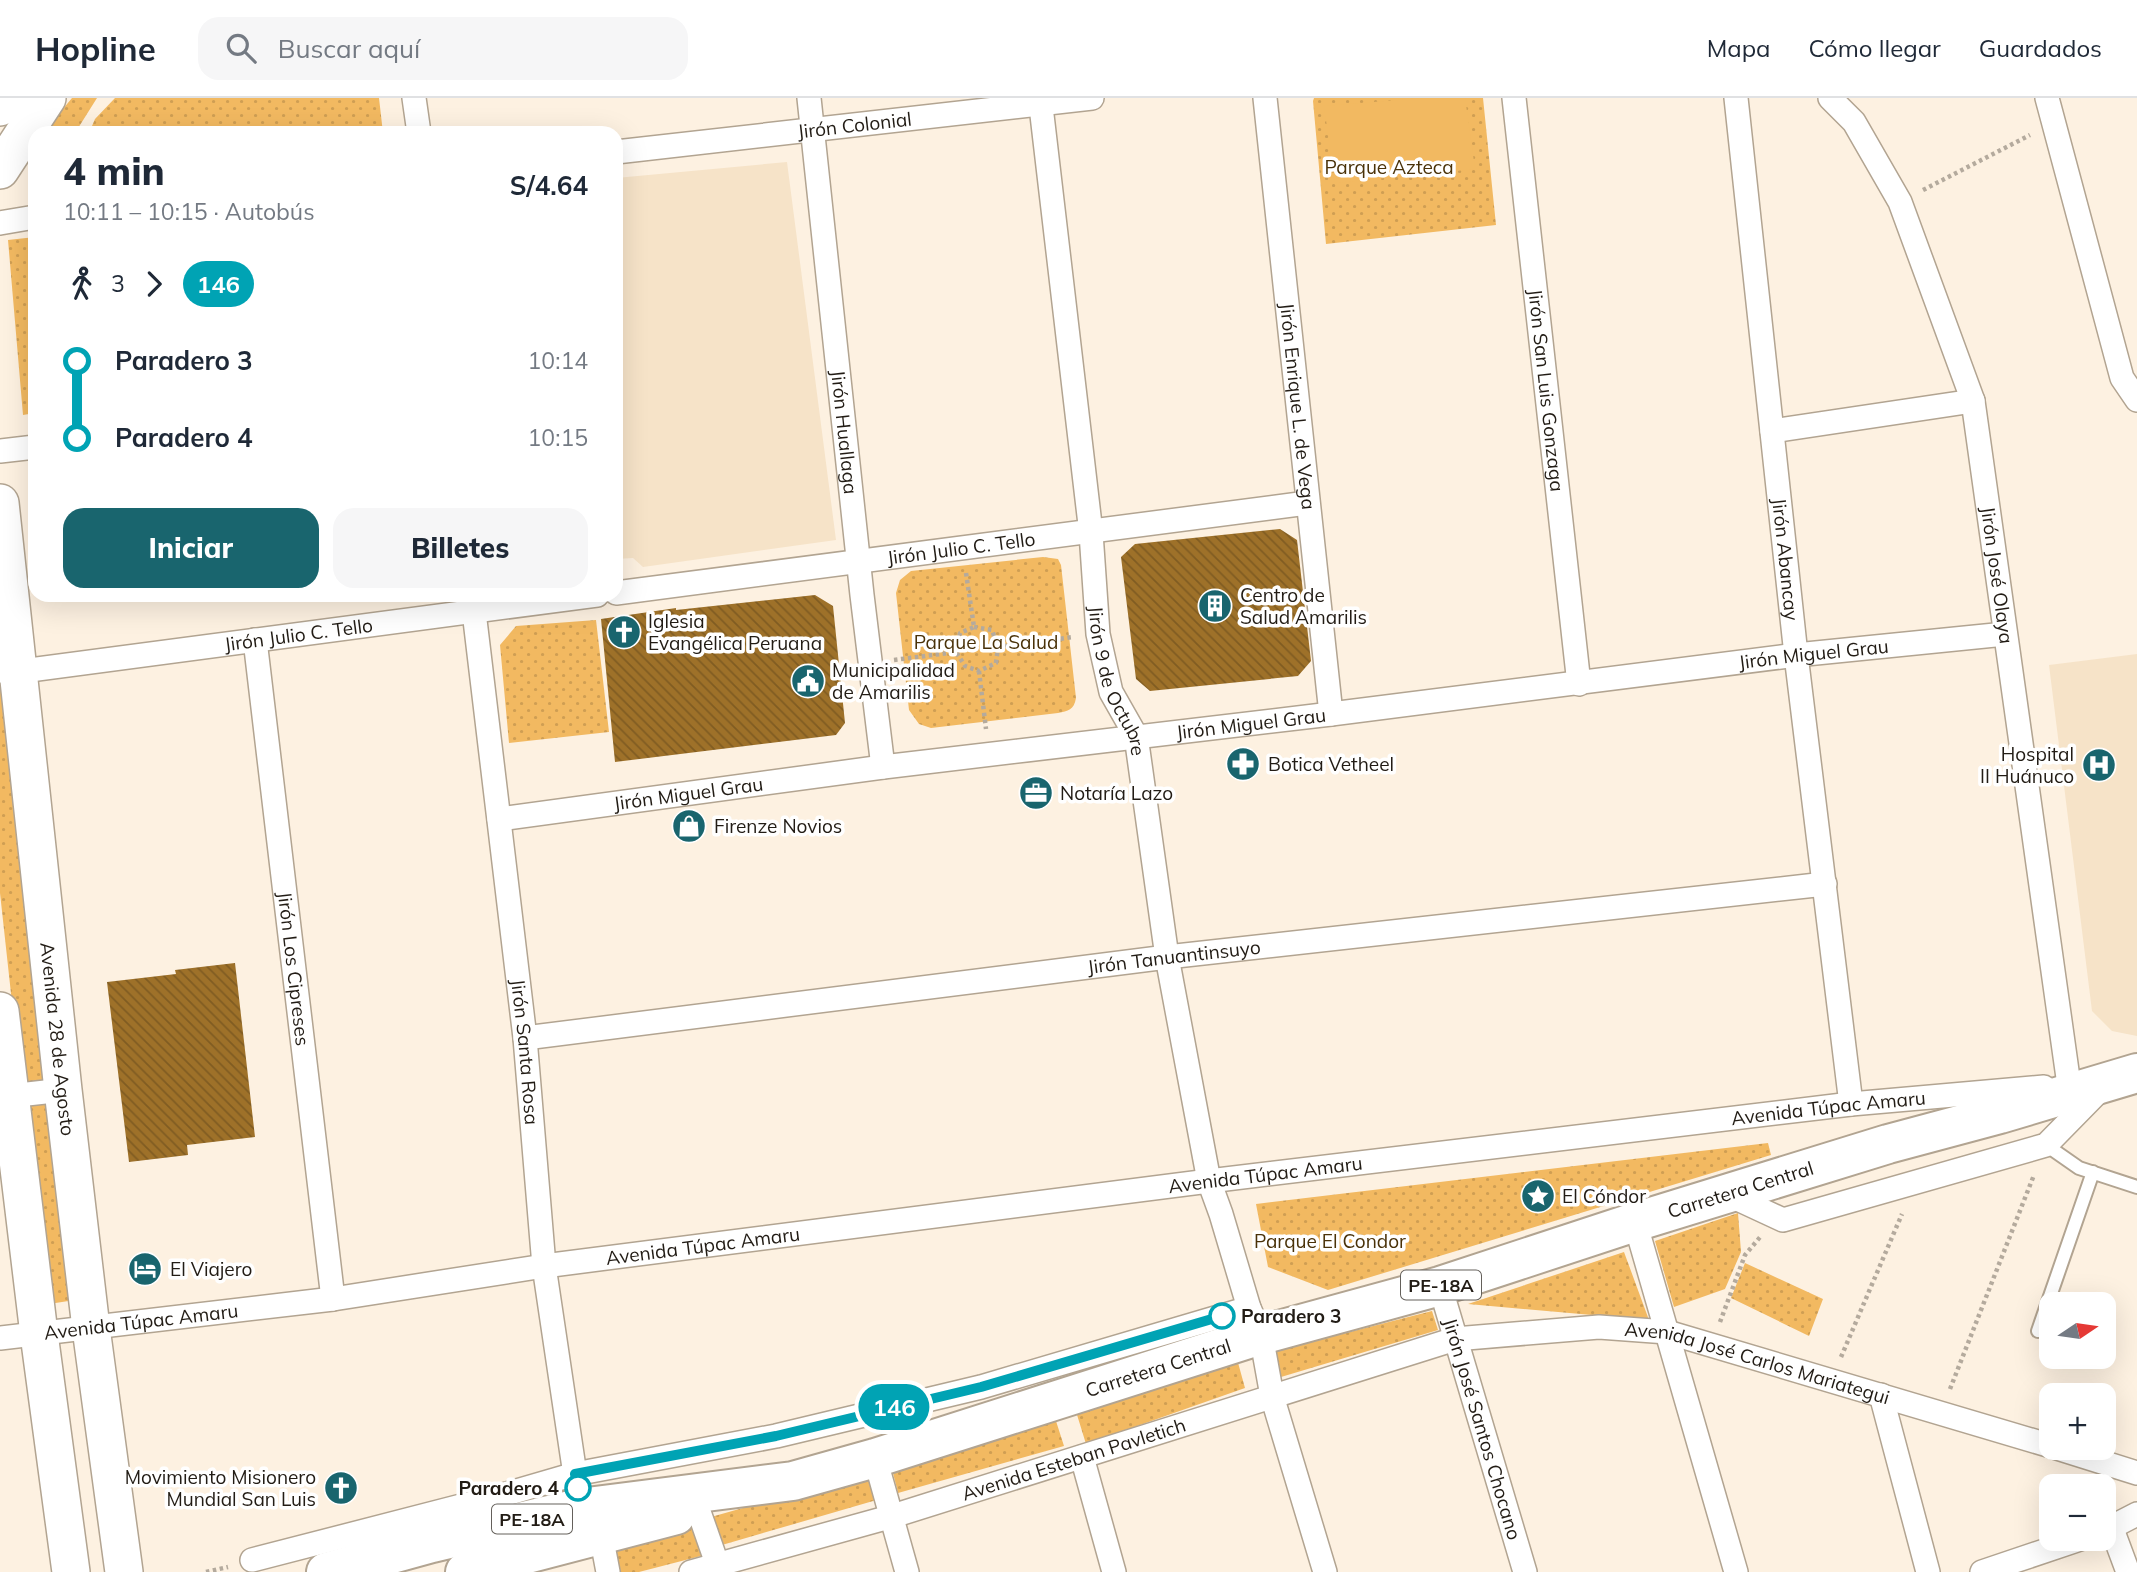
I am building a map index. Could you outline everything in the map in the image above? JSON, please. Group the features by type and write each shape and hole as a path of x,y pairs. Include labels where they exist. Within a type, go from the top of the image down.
{"highway":[{"name":"Carretera Central","path":"397,1572 417,1566 473,1569 591,1522 742,1487 793,1481 875,1458 1255,1322 1440,1286 1888,1144 2000,1114 2123,1076"},
{"name":"Carretera Central","path":"326,1572 432,1543 698,1509 742,1487"}],"main road":[{"path":"0,107 6,98"},
{"path":"29,126 47,98"},
{"path":"0,170 28,127"},
{"name":"Avenida 28 de Agosto","path":"0,503 9,672 124,1572"},
{"path":"0,1011 5,1097 71,1572"}],"street":[{"path":"414,98 418,126"},
{"name":"Jirón Huallaga","path":"809,98 883,767"},
{"name":"Jirón Colonial","path":"623,151 1040,101 1092,98"},
{"name":"Jirón Enrique L. de Vega","path":"1265,98 1331,714"},
{"name":"Jirón San Luis Gonzaga","path":"1514,98 1579,684"},
{"name":"Jirón Abancay","path":"1736,98 1796,655 1852,1104"},
{"name":"Jirón José Olaya","path":"1830,98 1854,122 1900,202 1973,401 2069,1085"},
{"path":"2047,98 2122,378 2137,400"},
{"name":"Jirón 9 de Octubre","path":"1040,101 1091,533 1098,634 1111,692 1136,736 1167,957 1209,1181 1255,1322 1272,1396 1325,1572"},
{"path":"0,223 28,218"},
{"path":"1772,431 1973,401"},
{"path":"0,451 28,448"},
{"name":"Jirón Julio C. Tello","path":"623,592 1307,503"},
{"name":"Jirón Julio C. Tello","path":"9,672 255,640 473,603"},
{"name":"Jirón Santa Rosa","path":"473,603 525,1038 544,1266 591,1522"},
{"name":"Jirón Miguel Grau","path":"499,819 883,767 1579,684 1796,655 2005,634"},
{"name":"Jirón Los Cipreses","path":"255,640 333,1299"},
{"name":"Jirón Tanuantinsuyo","path":"525,1038 1167,957 1825,884"},
{"path":"1727,1194 1783,1220 2046,1145 2123,1076"},
{"name":"Avenida Túpac Amaru","path":"0,1338 333,1299 544,1266 1209,1181 1852,1104 2069,1085 2123,1076"},
{"path":"5,1097 63,1090"},
{"path":"1635,1222 1736,1572"},
{"name":"Jirón José Santos Chocano","path":"1440,1286 1525,1572"},
{"path":"252,1560 496,1497 591,1522 776,1436 1255,1322"},
{"name":"Avenida José Carlos Mariategui","path":"1455,1339 1599,1327 1667,1332 2039,1443"},
{"name":"Avenida Esteban Pavletich","path":"691,1572 719,1568 892,1516 1455,1339"},
{"path":"1881,1395 1928,1572"},
{"path":"1082,1457 1114,1572"},
{"path":"875,1458 908,1572"},
{"name":"Avenida José Carlos Mariategui","path":"2095,1460 2137,1473"},
{"path":"698,1509 719,1568"},
{"path":"2116,1526 2137,1514"},
{"path":"2116,1547 2128,1572"},
{"path":"1982,1572 2044,1551"}],"lane":[{"path":"2046,1145 2079,1168 2137,1187"},
{"path":"2038,1332 2093,1172"}],"path":[{"path":"1900,202 2054,123"},
{"path":"963,548 974,627"},
{"path":"974,627 992,630 998,647 996,663 979,671 965,666 956,652 960,633 974,627"},
{"path":"998,647 1098,634"},
{"path":"871,663 956,652"},
{"path":"979,671 989,754"},
{"path":"1941,1413 2046,1145"},
{"path":"1832,1381 1914,1183"},
{"path":"1712,1346 1745,1255 1757,1239 1783,1220"}],"shaded area":[{"path":"787,162 836,540 643,567 633,558 623,559 623,177"},
{"name":"Hospital II Huánuco","path":"2137,654 2137,1036 2112,1031 2092,1011 2049,665"}],"green space":[{"path":"72,98 97,98 79,126 51,126"},
{"path":"115,98 379,98 382,126 92,126 95,119"},
{"name":"Parque Azteca","path":"1314,98 1483,98 1496,225 1326,244"},
{"path":"1422,98 1465,98 1475,169 1335,183 1324,106"},
{"path":"28,238 28,414 23,415 8,240"},
{"name":"Parque La Salud","path":"1043,557 1058,559 1061,565 1076,698 1072,707 1068,711 1058,713 931,728 919,724 909,710 896,593 900,580 911,571"},
{"path":"596,620 609,732 509,743 500,645 516,626"},
{"path":"6,686 49,1083 21,1085 0,893 0,687"},
{"path":"51,1102 75,1300 49,1304 24,1105"},
{"name":"Parque El Condor","path":"1768,1143 1771,1155 1328,1290 1268,1267 1256,1204"},
{"path":"1738,1213 1741,1252 1725,1289 1674,1307 1655,1241"},
{"path":"1624,1252 1649,1320 1468,1304"},
{"path":"1745,1263 1823,1299 1809,1336 1731,1298"},
{"path":"1432,1311 1438,1330 1281,1377 1275,1351"},
{"path":"1237,1359 1245,1388 1086,1444 1074,1405"},
{"path":"1056,1421 1064,1446 898,1493 891,1465"},
{"path":"874,1471 880,1499 722,1545 711,1517"},
{"path":"693,1523 701,1556 639,1572 616,1572 611,1549"}],"building":[{"name":"Centro de Salud Amarilis","path":"1280,529 1297,540 1311,661 1298,676 1150,691 1136,679 1121,557 1135,544"},
{"name":"Municipalidad de Amarilis","path":"815,595 833,606 845,723 836,735 615,762 601,619 676,608"},
{"path":"235,963 255,1137 187,1145 188,1155 129,1162 107,982 176,974 175,970"}],"bus line":[{"name":"146","path":"578,1488 575,1474 776,1436 981,1387 1222,1316"}],"place":[{"name":"Centro de Salud Amarilis","path":"1215,606"},
{"name":"Iglesia Evangélica Peruana","path":"624,632"},
{"name":"Municipalidad de Amarilis","path":"808,681"},
{"name":"Botica Vetheel","path":"1243,764"},
{"name":"Hospital II Huánuco","path":"2099,765"},
{"name":"Notaría Lazo","path":"1036,793"},
{"name":"Firenze Novios","path":"689,826"},
{"name":"El Cóndor","path":"1538,1196"},
{"name":"El Viajero","path":"145,1269"},
{"name":"Paradero 3","path":"1222,1316"},
{"name":"Movimiento Misionero Mundial San Luis","path":"341,1488"},
{"name":"Paradero 4","path":"578,1488"}]}
